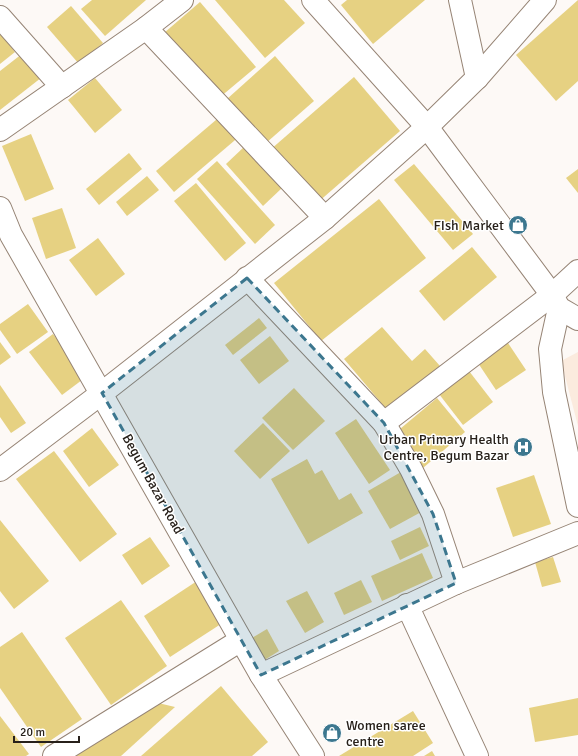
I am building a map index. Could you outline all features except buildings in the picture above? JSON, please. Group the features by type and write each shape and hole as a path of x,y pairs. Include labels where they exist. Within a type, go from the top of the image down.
{"street":[{"path":"0,130 146,28 182,0"},
{"path":"313,0 427,127 555,301 578,319"},
{"path":"460,0 477,78"},
{"path":"0,470 102,393 325,218 427,127 477,78 545,0"},
{"path":"0,16 62,86"},
{"path":"146,28 325,218"},
{"name":"Begum Bazar Road","path":"0,208 6,239 102,393 261,675 313,756"},
{"path":"384,423 555,301 578,271"},
{"path":"247,278 384,423 411,469 433,514 456,583"},
{"path":"555,301 550,349 554,392 578,506"},
{"path":"261,675 456,583 578,533"},
{"path":"407,605 477,756"},
{"path":"54,756 241,640"}],"highlighted area":[{"path":"247,278 384,423 433,514 456,583 261,675 102,393"}],"shaded area":[{"path":"578,352 578,426 561,361"}],"place":[{"name":"FIsh Market","path":"518,225"},
{"name":"Urban Primary Health Centre, Begum Bazar","path":"523,447"},
{"name":"Women saree centre","path":"332,733"}]}
